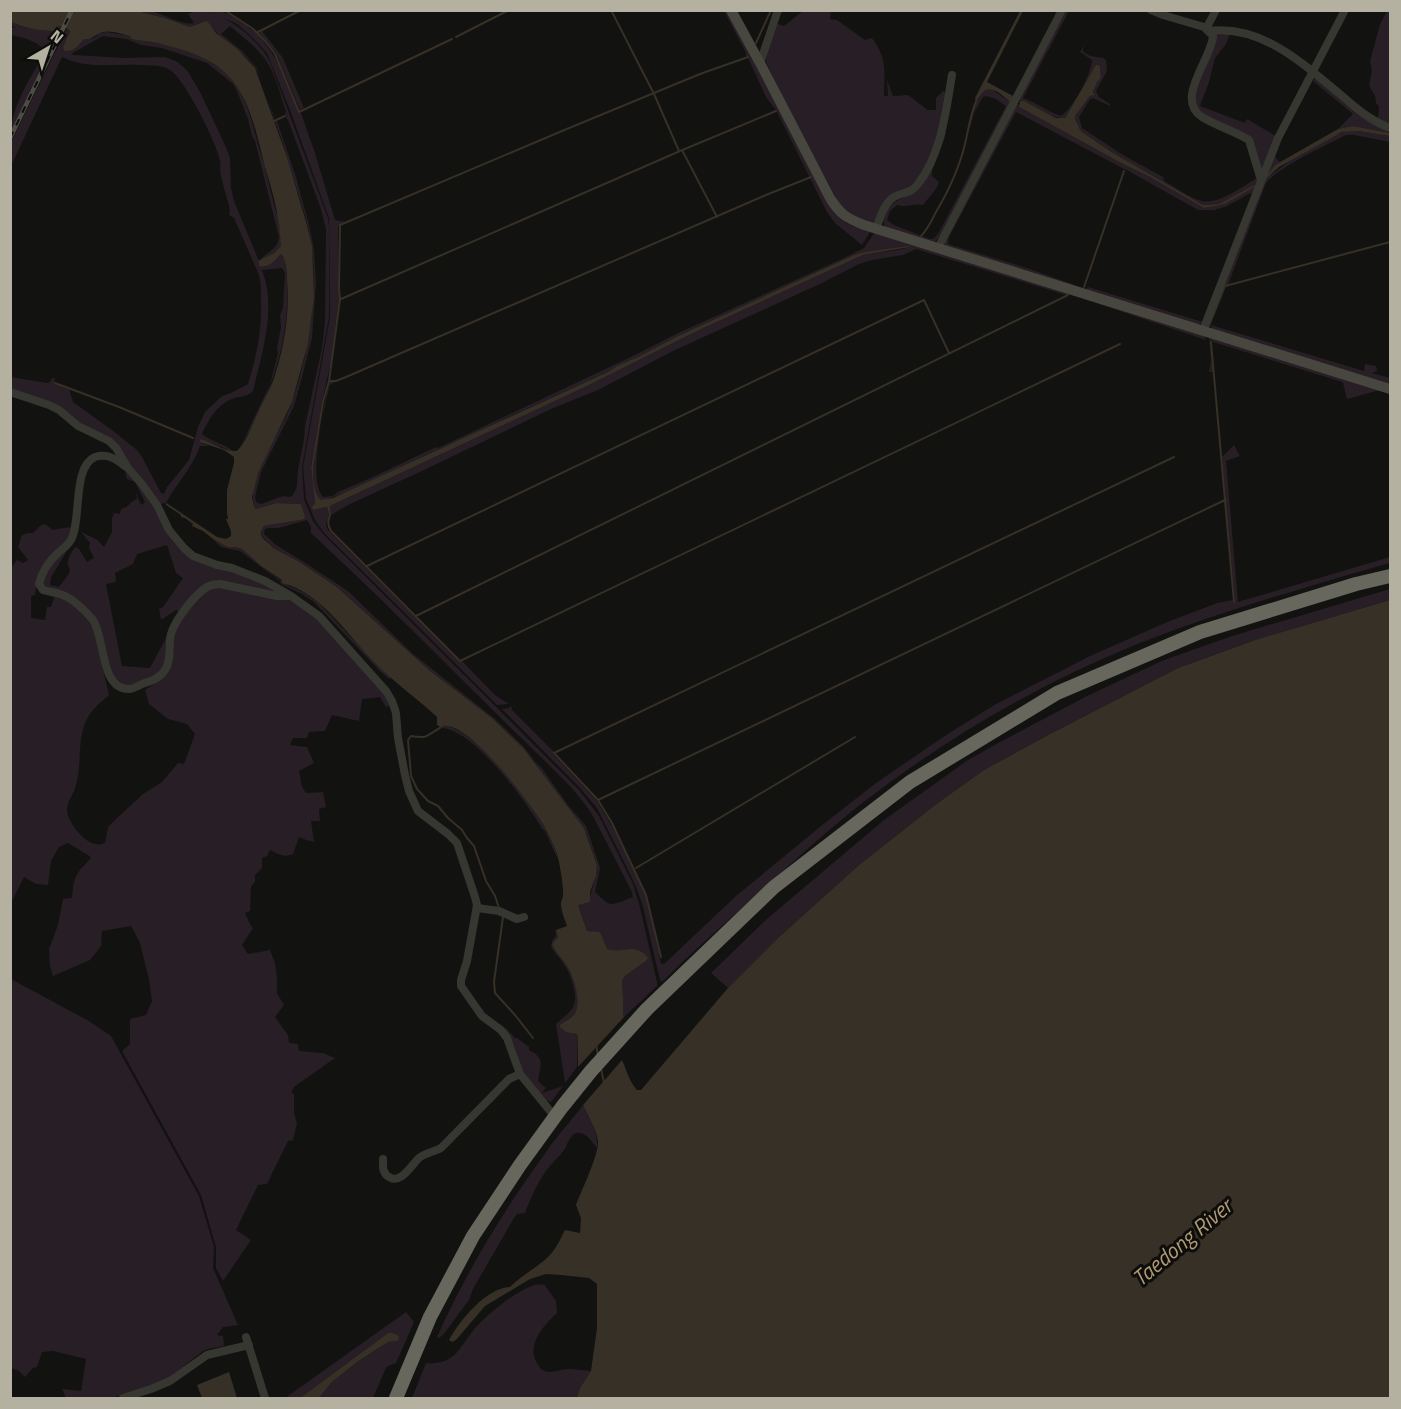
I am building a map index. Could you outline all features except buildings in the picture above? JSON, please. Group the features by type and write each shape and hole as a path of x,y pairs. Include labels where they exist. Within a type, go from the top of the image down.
{"highway":[{"path":"396,1398 430,1317 473,1236 520,1165 559,1112 619,1039 674,982 774,887 910,782 1057,693 1200,632 1356,584 1390,576"}],"main road":[{"path":"731,10 835,206 846,218 1390,389"}],"street":[{"path":"760,63 778,10"},
{"path":"938,248 1062,10"},
{"path":"1152,10 1207,30 1248,33 1270,42 1313,73 1368,118 1390,128"},
{"path":"1207,30 1216,10"},
{"path":"1203,330 1278,138 1345,10"},
{"path":"1207,30 1213,36 1212,42 1198,75 1191,102 1195,111 1202,117 1249,140 1261,180"},
{"path":"876,229 888,203 893,197 915,189 931,161 945,123 952,75"},
{"path":"10,392 49,405 59,410 78,426 109,441 157,505 169,530 184,548 202,560 251,575 291,596 319,616 378,682 392,701 396,713 402,758 410,791 418,811 457,843 475,897 477,908 461,986 482,1016 501,1030 507,1038 520,1074 559,1112"},
{"path":"128,468 108,456 100,456 87,463 78,496 75,530 70,542 46,567 39,584 43,590 68,598 94,622 102,645 106,668 116,684 129,689 162,675 167,668 175,623 197,595 207,587 220,584 276,596 291,596"},
{"path":"477,908 499,911 518,919 524,917"},
{"path":"383,1160 383,1167 391,1179 404,1174 420,1156 441,1148 509,1079 520,1074"},
{"path":"123,1398 170,1381 207,1355 248,1341 266,1398"}],"shaded area":[{"path":"137,11 154,12 190,24 194,23 188,14 192,11 215,14 234,24 252,38 270,62 328,218 329,227 329,317 302,467 304,499 313,521 323,534 579,790 599,816 633,884 657,982 657,986 624,1017 622,981 625,976 646,961 641,952 633,949 612,951 607,949 591,931 587,931 578,905 590,896 597,865 584,828 524,749 492,718 429,670 337,587 298,561 273,548 262,536 264,526 304,519 301,504 276,503 256,509 253,495 260,468 287,414 298,384 307,344 314,284 308,227 275,122 277,121 309,225 314,250 316,283 312,338 294,406 261,472 255,497 256,502 261,504 283,496 290,497 297,486 305,426 322,348 325,322 326,229 321,209 286,118 277,83 262,55 230,26 221,34 242,51 257,68 261,79 254,66 210,24 203,22 190,27","holes":["307,520 311,533 577,794 596,822 633,897 612,904 595,892 600,868 586,826 524,747 495,719 412,653 348,591 276,545 264,534 265,529 268,528 279,528"]},
{"path":"208,11 224,12 238,20 261,38 269,49 301,113 335,220 345,222 338,227 339,299 331,361 311,467 315,503 313,510 327,507 329,514 326,524 329,531 460,662 462,661 495,695 509,704 497,705 324,533 315,520 306,499 303,467 330,317 329,218 267,53 237,24"},
{"path":"724,11 727,11 831,207 848,223 870,232 862,245 835,223 827,212 776,110 766,97 748,56"},
{"path":"803,11 831,11 830,19 837,20 865,40 872,38 883,59 884,96 888,96 887,80 893,96 908,95 928,110 936,110 936,98 943,91 948,95 938,135 923,173 912,187 894,195 875,224 850,214 840,205 786,105 766,62 775,23 784,26"},
{"path":"1066,11 1069,11 1023,98 1061,116 1066,112 1089,74 1092,60 1080,52 1093,30 1083,51 1090,56 1106,60 1107,71 1096,91 1099,97 1110,106 1093,98 1090,99 1079,117 1082,128 1197,200 1208,201 1223,198 1258,177 1259,182 1253,196 1251,193 1225,207 1214,210 1198,210 1016,112 949,237 948,244 1086,289 1088,287 1203,322 1197,325 946,247 944,244 1017,103 1021,108 1204,208 1225,204 1255,186 1219,204 1203,205 1110,151 1082,132 1075,116 1090,96 1094,95 1095,86 1101,78 1100,67 1091,74 1065,118 1054,116 1018,100"},
{"path":"1387,11 1390,11 1390,127 1377,121 1379,106 1369,85 1372,71 1370,61 1380,24"},
{"path":"11,22 55,31 57,26 62,26 11,133 18,102 45,52 34,42 11,35 10,27 16,28 11,25"},
{"path":"67,28 70,31 65,51 74,49 84,39 94,38 100,33 130,36 131,39 166,45 202,57 226,74 242,95 252,120 281,237 281,246 258,262 261,267 268,266 281,254 284,261 287,281 285,328 276,370 260,410 240,448 270,384 278,353 285,273 282,268 262,270 268,300 268,315 264,346 253,391 229,400 219,408 202,434 234,452 200,439 200,442 210,446 200,446 166,503 158,504 133,472 117,445 89,431 59,408 11,390 11,377 47,383 55,378 54,383 69,389 73,402 137,450 161,493 164,494 189,460 198,427 205,412 222,396 248,384 260,332 261,284 259,275 234,218 229,215 230,210 220,162 213,141 200,112 183,85 170,70 154,66 90,65 62,57 11,166 10,144","holes":["103,36 126,39 207,63 233,84 255,141 279,237 274,248 259,261 234,201 230,158 226,147 187,70 176,61 165,57 123,58 71,54"]},
{"path":"262,31 283,58 304,108 300,110 276,53 259,33"},
{"path":"1216,34 1230,34 1226,44 1215,58 1200,106 1245,123 1247,119 1276,136 1262,169 1260,169 1252,143 1204,117 1194,104 1198,80"},
{"path":"1315,78 1390,130 1390,133 1353,126 1338,129 1353,114 1313,81"},
{"path":"985,89 993,90 1010,102 942,234 935,242 885,227 883,220 888,208 911,193 944,130 945,137 932,171 932,176 939,182 936,189 923,205 897,205 890,211 887,220 930,239 938,234 1006,106 996,99 983,97 974,113 970,128 974,107"},
{"path":"1352,130 1390,136 1390,142 1346,135 1292,163 1266,183 1228,285 1225,285 1207,327 1273,155 1280,162 1275,165 1266,179 1320,143"},
{"path":"874,233 1204,335 1206,340 1069,294 1066,295 916,249 903,255 859,264 331,515 330,506 585,387 695,332 863,255 910,247 864,252 678,336 610,371 357,488 326,500 321,500 316,493 314,461 325,400 330,382 335,382 330,385 327,396 318,443 316,475 318,488 323,497 333,496 438,448 676,334 844,258 864,248"},
{"path":"1211,325 1364,371 1365,364 1376,366 1377,371 1372,373 1390,378 1390,384 1212,329"},
{"path":"1209,336 1380,390 1347,399 1342,382 1211,340 1213,372 1209,372 1211,362"},
{"path":"1234,445 1240,456 1226,461 1238,602 1390,557 1390,563 1296,590 1171,631 1102,659 1026,696 918,762 851,812 662,982 660,980 638,892 597,808 502,709 511,706 512,710 554,752 553,754 597,801 622,843 646,895 661,964 664,964 736,896 821,826 876,783 946,735 996,704 1090,656 1217,603 1233,600 1235,603 1222,457"},
{"path":"115,461 140,484 183,549 287,595 213,584 181,613 176,610 161,620 159,609 163,607 183,578 176,573 167,545 137,554 133,564 115,573 116,582 106,584 122,666 150,668 173,625 166,667 161,674 125,688 113,678 105,650 87,612 43,586 48,568 70,545 51,577 50,585 59,587 67,576 70,569 68,561 75,547 79,549 87,562 94,558 89,548 90,543 81,532 96,539 104,547 112,532 114,513 120,514 121,509 137,499 136,492 140,503 142,505 145,502 135,482 127,479 125,471 114,463"},
{"path":"45,524 53,530 69,527 73,530 37,581 35,595 31,596 31,618 45,620 47,607 51,607 55,595 60,596 85,614 93,625 109,695 91,712 84,727 80,744 79,771 67,807 73,825 91,843 105,843 108,827 117,818 143,794 162,782 178,763 184,764 195,734 187,724 168,719 149,704 145,690 160,680 178,623 200,595 213,587 290,597 307,608 377,683 392,705 386,707 380,697 362,699 359,721 332,715 325,731 309,732 307,738 293,738 290,745 307,747 314,763 299,771 302,787 306,793 323,792 326,807 319,809 320,821 311,821 314,842 299,837 293,854 284,856 270,850 267,856 262,858 262,868 255,875 255,882 251,887 250,911 245,913 253,928 242,945 248,954 270,950 275,963 277,993 284,1005 275,1017 288,1035 289,1043 298,1044 299,1051 323,1053 335,1058 294,1087 291,1093 294,1094 294,1114 297,1123 293,1140 288,1141 267,1184 258,1185 236,1230 251,1240 223,1281 216,1268 216,1247 201,1195 122,1051 130,1044 130,1019 146,1015 152,1001 140,943 131,926 102,931 101,946 90,960 53,976 49,949 58,925 63,899 72,898 76,876 91,857 68,843 59,847 51,861 48,885 36,884 24,877 11,903 10,569 17,560 23,563 28,560 18,547 22,535 33,533"},
{"path":"213,539 242,549 289,586 319,603 391,677 389,679 380,671 314,602 281,584 240,551 221,547"},
{"path":"1390,589 1390,600 1258,639 1178,668 984,770 859,865 779,937 728,988 711,973 768,918 884,820 968,760 1087,696 1164,660 1232,636"},
{"path":"447,725 479,745 514,783 537,814 554,846 558,860 545,831 498,768 469,741 455,732 442,728"},
{"path":"555,930 558,937 552,944 569,968 574,980 578,1002 575,1013 561,1025 578,1036 577,1067 565,1083 556,1024 571,1009 575,998 574,986 567,970 551,947 552,941 556,936"},
{"path":"11,979 89,1021 111,1036 199,1196 214,1247 213,1268 238,1325 223,1327 217,1335 223,1336 224,1346 203,1351 167,1379 112,1398 66,1398 62,1389 81,1391 86,1359 53,1351 42,1352 37,1367 25,1377 19,1371 11,1368"},
{"path":"503,1028 529,1047 529,1050 540,1059 538,1081 546,1088 542,1093 563,1086 551,1102 546,1100 523,1073 514,1045"},
{"path":"583,1105 595,1131 597,1148 583,1134 577,1133 572,1136 565,1149 543,1176 525,1213 517,1214 514,1218 469,1300 443,1335 437,1337 473,1265 501,1219 550,1146"},
{"path":"544,1284 556,1301 557,1313 537,1337 535,1358 541,1369 548,1372 568,1369 591,1371 580,1388 577,1398 412,1398 426,1363 443,1362 449,1359 459,1350 477,1326 501,1304 528,1288"},
{"path":"406,1312 414,1322 396,1363 386,1368 373,1398 319,1398 332,1382 357,1362 388,1342 398,1341 388,1333 300,1398 285,1398"}],"water":[{"path":"10,11 137,11 190,27 206,21 255,68 287,157 306,222 312,246 314,297 308,343 292,402 258,473 252,497 256,509 276,503 301,504 305,516 300,520 264,526 261,534 273,548 298,561 337,587 429,670 492,718 524,749 584,828 597,865 590,892 590,902 578,905 587,931 600,932 607,949 638,950 648,958 622,981 624,1017 578,1067 578,1036 560,1027 575,1013 577,1008 576,987 568,968 552,944 558,937 556,930 567,926 561,907 563,892 560,866 556,850 543,824 526,799 498,765 468,736 454,728 443,726 442,728 437,725 437,717 377,665 323,606 297,588 282,583 282,580 242,549 228,547 213,539 166,505 166,503 217,537 226,539 231,536 226,519 228,519 227,490 234,457 224,450 200,442 200,439 227,450 237,451 248,434 273,381 283,344 288,306 285,263 281,254 267,266 260,267 258,261 274,253 281,246 276,206 257,134 239,89 217,66 201,57 158,43 131,39 130,36 116,32 100,33 90,39 84,39 74,49 65,51 63,48 70,31 58,26 55,31 49,31 22,26 11,22"},
{"path":"1020,11 1023,11 987,82 1013,96 1010,102 999,93 989,89 985,90 976,101 975,98"},
{"path":"1096,65 1100,67 1101,78 1093,92 1095,95 1090,96 1075,116 1082,132 1110,151 1203,205 1219,204 1256,186 1225,204 1204,208 1019,106 1020,101 1024,101 1056,118 1065,118"},
{"path":"1353,126 1390,133 1390,136 1358,131 1342,132 1279,167 1265,178 1275,165 1338,129"},
{"path":"909,246 863,255 695,332 585,387 330,506 331,515 327,507 313,510 315,503 311,467 315,453 313,471 318,496 321,500 333,498 610,371 678,336 854,255"},
{"name":"Taedong River","path":"1390,600 1390,1398 577,1398 580,1388 591,1371 597,1328 597,1284 589,1278 546,1274 530,1279 485,1306 456,1340 452,1342 449,1340 460,1323 483,1299 501,1289 510,1287 546,1259 555,1249 565,1230 580,1233 581,1218 576,1205 598,1147 594,1128 583,1105 622,1060 632,1083 637,1090 641,1090 728,988 779,937 859,865 935,805 984,770 1178,668 1258,639"},
{"path":"388,1333 399,1336 398,1341 388,1342 357,1362 332,1382 319,1398 300,1398"},
{"path":"229,1372 237,1398 202,1398 197,1385"}],"waterway":[{"path":"224,10 252,28 275,54 299,112 452,39"},
{"path":"258,32 301,10"},
{"path":"456,37 509,10"},
{"path":"611,10 654,94 679,151"},
{"path":"756,43 771,10"},
{"path":"313,462 323,402 329,381 340,299 340,225 700,74 748,57"},
{"path":"921,236 957,171 977,99"},
{"path":"341,299 776,111"},
{"path":"274,121 285,116"},
{"path":"682,150 717,217"},
{"path":"1084,287 1124,171"},
{"path":"329,381 346,377 811,177"},
{"path":"1209,326 1225,286 1390,242"},
{"path":"416,616 1068,295"},
{"path":"367,566 924,300 949,353"},
{"path":"1211,342 1234,602"},
{"path":"330,515 328,523 331,531 460,661 1120,344"},
{"path":"55,383 193,438"},
{"path":"661,957 646,895 612,823 598,800 554,753 1174,457"},
{"path":"598,800 1225,500"},
{"path":"440,728 427,736 411,736 408,740 411,776 417,789 428,801 438,806 474,846 486,881 499,908"},
{"path":"636,868 855,737"},
{"path":"503,917 494,982 495,993 533,1038"},
{"path":"596,1044 598,1056"},
{"path":"601,1068 604,1083"}],"railway":[{"path":"10,138 72,10"}]}
